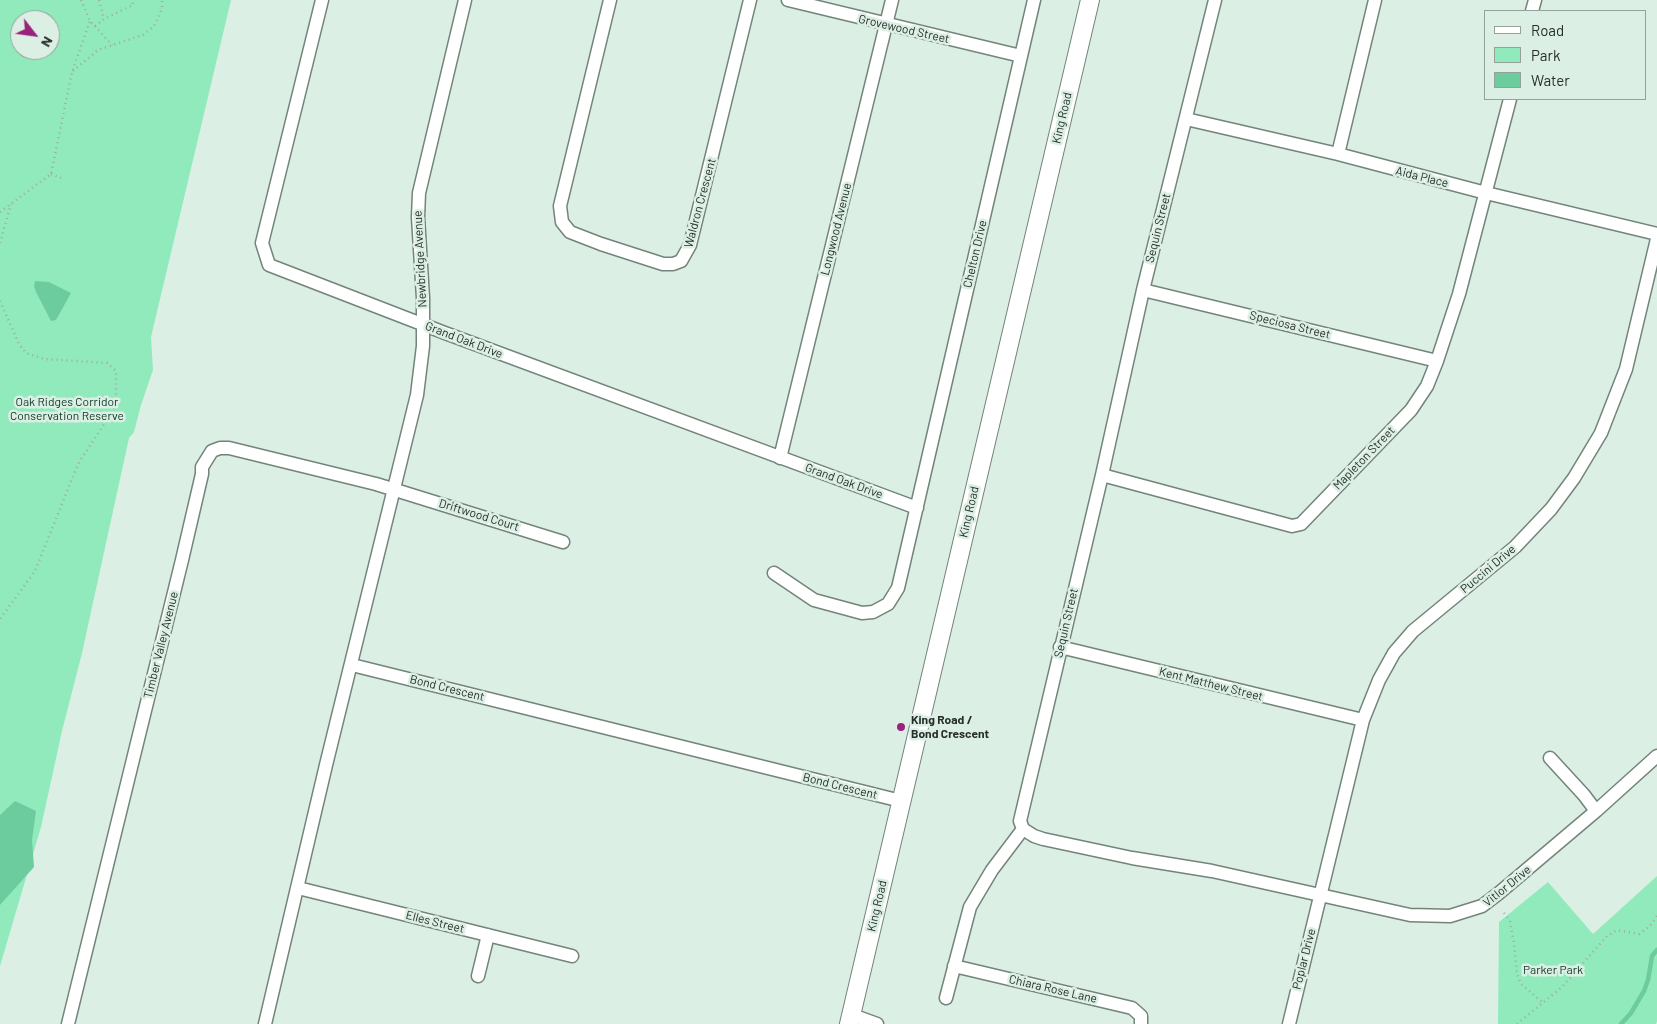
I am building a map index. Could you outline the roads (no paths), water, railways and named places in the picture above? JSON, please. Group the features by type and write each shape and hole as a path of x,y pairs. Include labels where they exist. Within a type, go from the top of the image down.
{"main road":[{"name":"King Road","path":"850,1020 1090,0"}],"street":[{"name":"Grand Oak Drive","path":"322,0 262,242 269,265 917,508"},
{"name":"Newbridge Avenue","path":"352,665 417,395 423,346 419,193 465,0"},
{"name":"Waldron Crescent","path":"610,0 560,206 562,222 570,232 663,264 673,264 681,261 690,245 750,0"},
{"name":"Grovewood Street","path":"788,0 885,25 1021,56"},
{"name":"Longwood Avenue","path":"780,458 892,0"},
{"name":"Chelton Drive","path":"774,574 814,600 862,613 881,609 888,604 898,588 1034,0"},
{"name":"Sequin Street","path":"1022,829 1020,820 1102,476 1143,290 1215,0"},
{"path":"1338,154 1375,0"},
{"name":"Mapleton Street","path":"1102,476 1292,526 1301,524 1411,410 1427,386 1459,294 1510,100"},
{"name":"Aida Place","path":"1186,119 1338,154 1486,193 1657,234"},
{"name":"Puccini Drive","path":"1320,894 1362,720 1379,680 1394,653 1413,631 1521,540 1562,495 1589,454 1610,412 1626,369 1657,239"},
{"name":"Speciosa Street","path":"1143,290 1437,361"},
{"name":"Timber Valley Avenue","path":"68,1024 182,560 202,467 206,459 212,451 228,448 394,490"},
{"name":"Driftwood Court","path":"394,490 562,542"},
{"name":"Kent Matthew Street","path":"1060,647 1362,720"},
{"name":"Bond Crescent","path":"352,665 901,801"},
{"path":"265,1024 326,765 352,665"},
{"name":"Vitlor Drive","path":"1320,894 1410,915 1450,916 1482,906 1596,811 1657,756"},
{"path":"1550,758 1596,811"},
{"path":"946,998 970,906 992,870 1022,829 1043,839 1132,858 1212,871 1320,894"},
{"name":"Elles Street","path":"298,888 572,956"},
{"name":"Poplar Drive","path":"1289,1024 1320,894"},
{"path":"478,976 488,935"},
{"name":"Chiara Rose Lane","path":"954,966 1132,1008 1141,1016 1141,1024"},
{"path":"850,1020 877,1024"}],"water":[{"path":"35,281 49,282 71,293 56,320 51,321 36,292"},
{"path":"15,801 36,811 32,840 34,867 0,905 0,815"}],"waterway":[{"path":"1621,1024 1631,1013 1644,991 1652,956 1657,950"}],"place":[{"name":"King Road / Bond Crescent","path":"901,727"}],"park label":[{"name":"Oak Ridges Corridor Conservation Reserve","path":"67,409"},
{"name":"Parker Park","path":"1553,970"}]}
